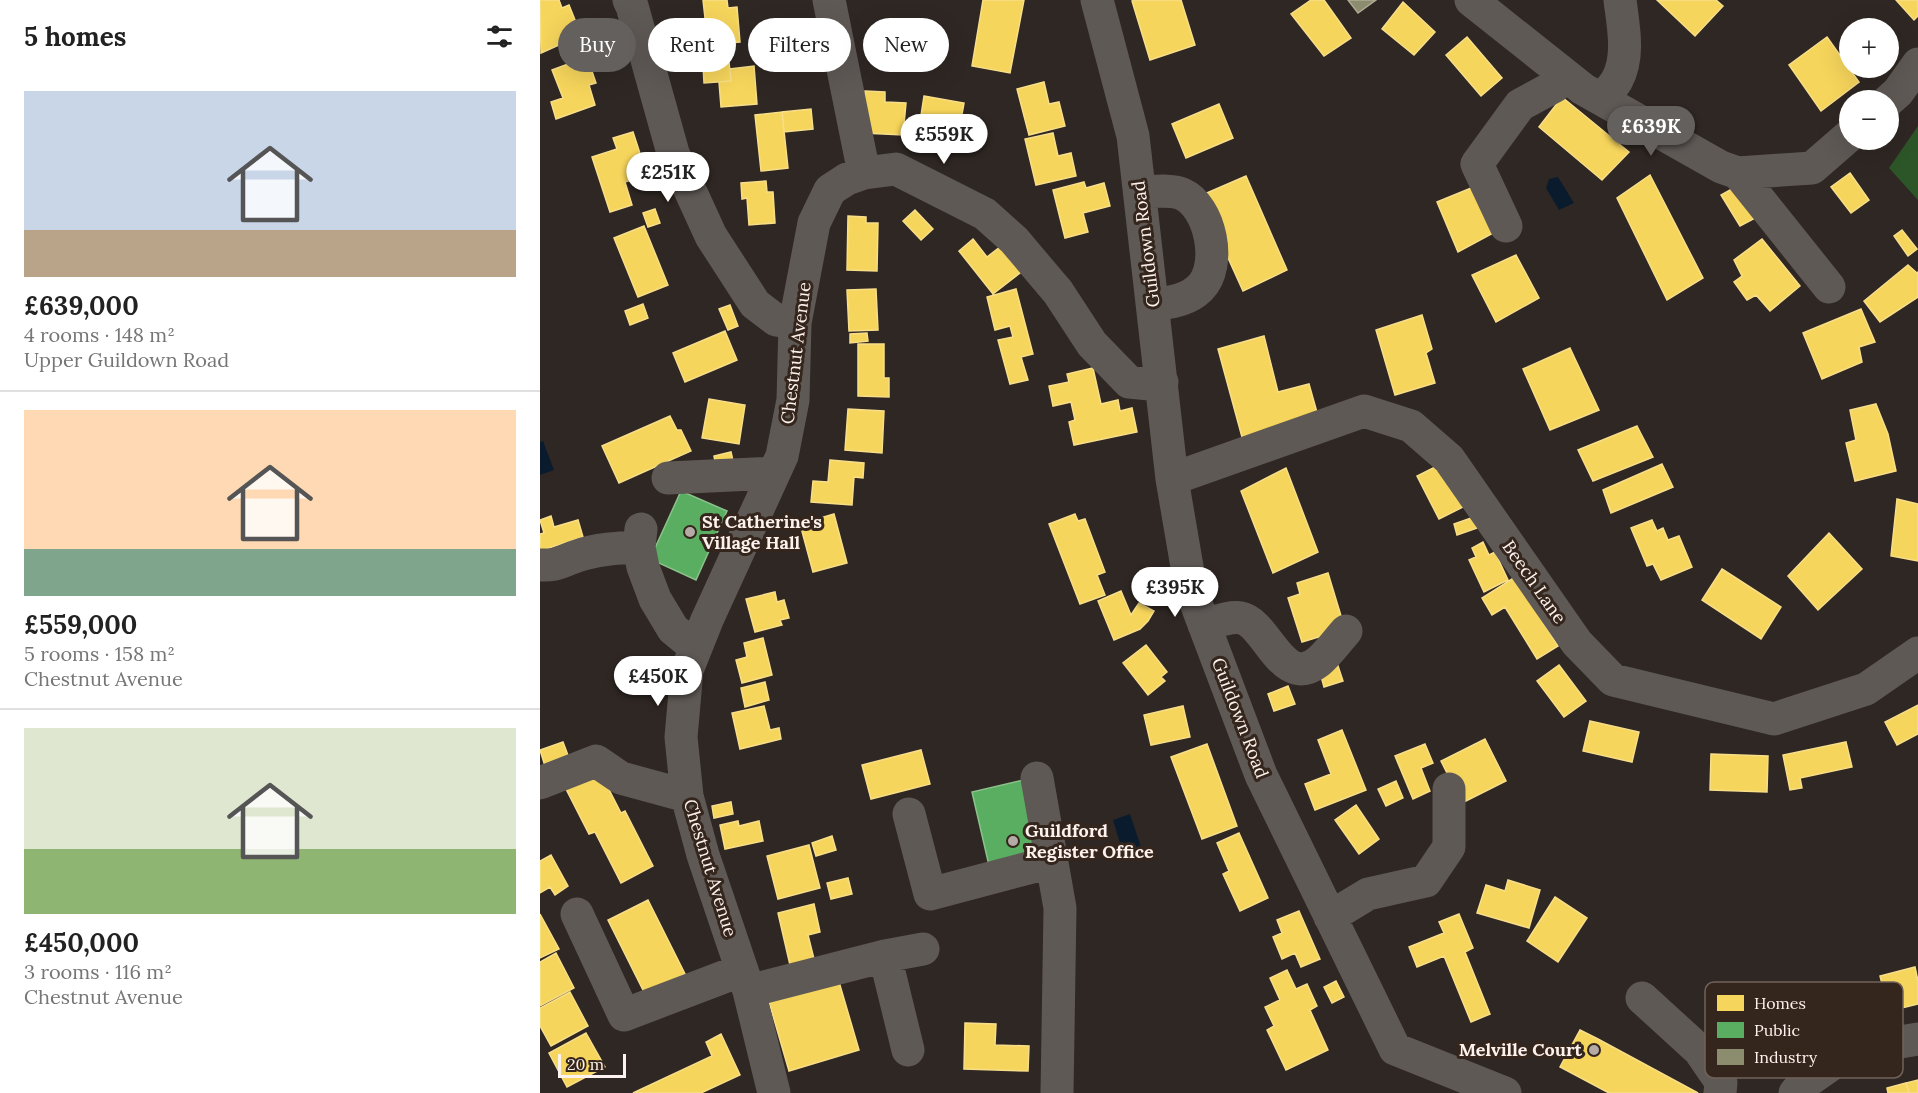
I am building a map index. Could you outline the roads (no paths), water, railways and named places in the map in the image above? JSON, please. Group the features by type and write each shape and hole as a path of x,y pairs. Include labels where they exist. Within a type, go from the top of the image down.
{"street":[{"path":"628,0 632,6 673,153 711,236 755,304 776,320 795,323"},
{"path":"829,0 864,173"},
{"name":"Guildown Road","path":"1097,0 1133,136 1173,479 1191,590 1204,625 1261,774 1395,1049 1505,1093"},
{"path":"1471,0 1583,89 1721,167 1738,172 1812,168 1839,145"},
{"path":"1602,99 1617,80 1623,63 1625,48 1620,0"},
{"path":"1899,92 1918,64"},
{"path":"1506,226 1477,164 1520,105 1555,86 1565,75"},
{"name":"Chestnut Avenue","path":"774,1093 745,980 687,796 681,737 687,670 707,620 782,456 793,400 795,323 814,223 830,190 847,179 864,173 896,169 985,214 1014,240 1058,292 1092,344 1129,382 1150,384 1162,381"},
{"path":"1738,172 1829,287"},
{"path":"1140,192 1180,193 1194,201 1205,221 1213,253 1209,275 1201,287 1186,299 1153,305"},
{"name":"Beech Lane","path":"1173,479 1364,411 1411,426 1449,459 1577,642 1613,680 1774,719 1866,689 1918,653"},
{"path":"668,478 774,473"},
{"path":"540,565 560,564 576,556 640,538 643,567 655,599 673,629 696,648"},
{"path":"1204,625 1242,618 1253,625 1285,663 1300,669 1317,663 1346,631"},
{"path":"540,783 596,761 621,778 687,796"},
{"path":"1037,778 1060,908 1057,1093"},
{"path":"1330,917 1368,894 1426,881 1449,847 1449,789"},
{"path":"909,814 930,894 1051,861"},
{"path":"577,914 624,1015 745,980 923,949"},
{"path":"885,956 908,1050"},
{"path":"1642,998 1699,1050 1705,1059"},
{"path":"1903,1042 1918,1039"},
{"path":"1718,1078 1721,1082 1720,1093"},
{"path":"1795,1093 1812,1078"}],"water":[{"path":"1558,177 1574,203 1559,210 1546,188 1549,179"},
{"path":"543,441 554,470 540,475 540,442"},
{"path":"1130,814 1142,850 1124,856 1113,820"}],"place":[{"name":"St Catherine's Village Hall","path":"690,532"},
{"name":"Guildford Register Office","path":"1013,841"},
{"name":"Melville Court","path":"1594,1050"}]}
